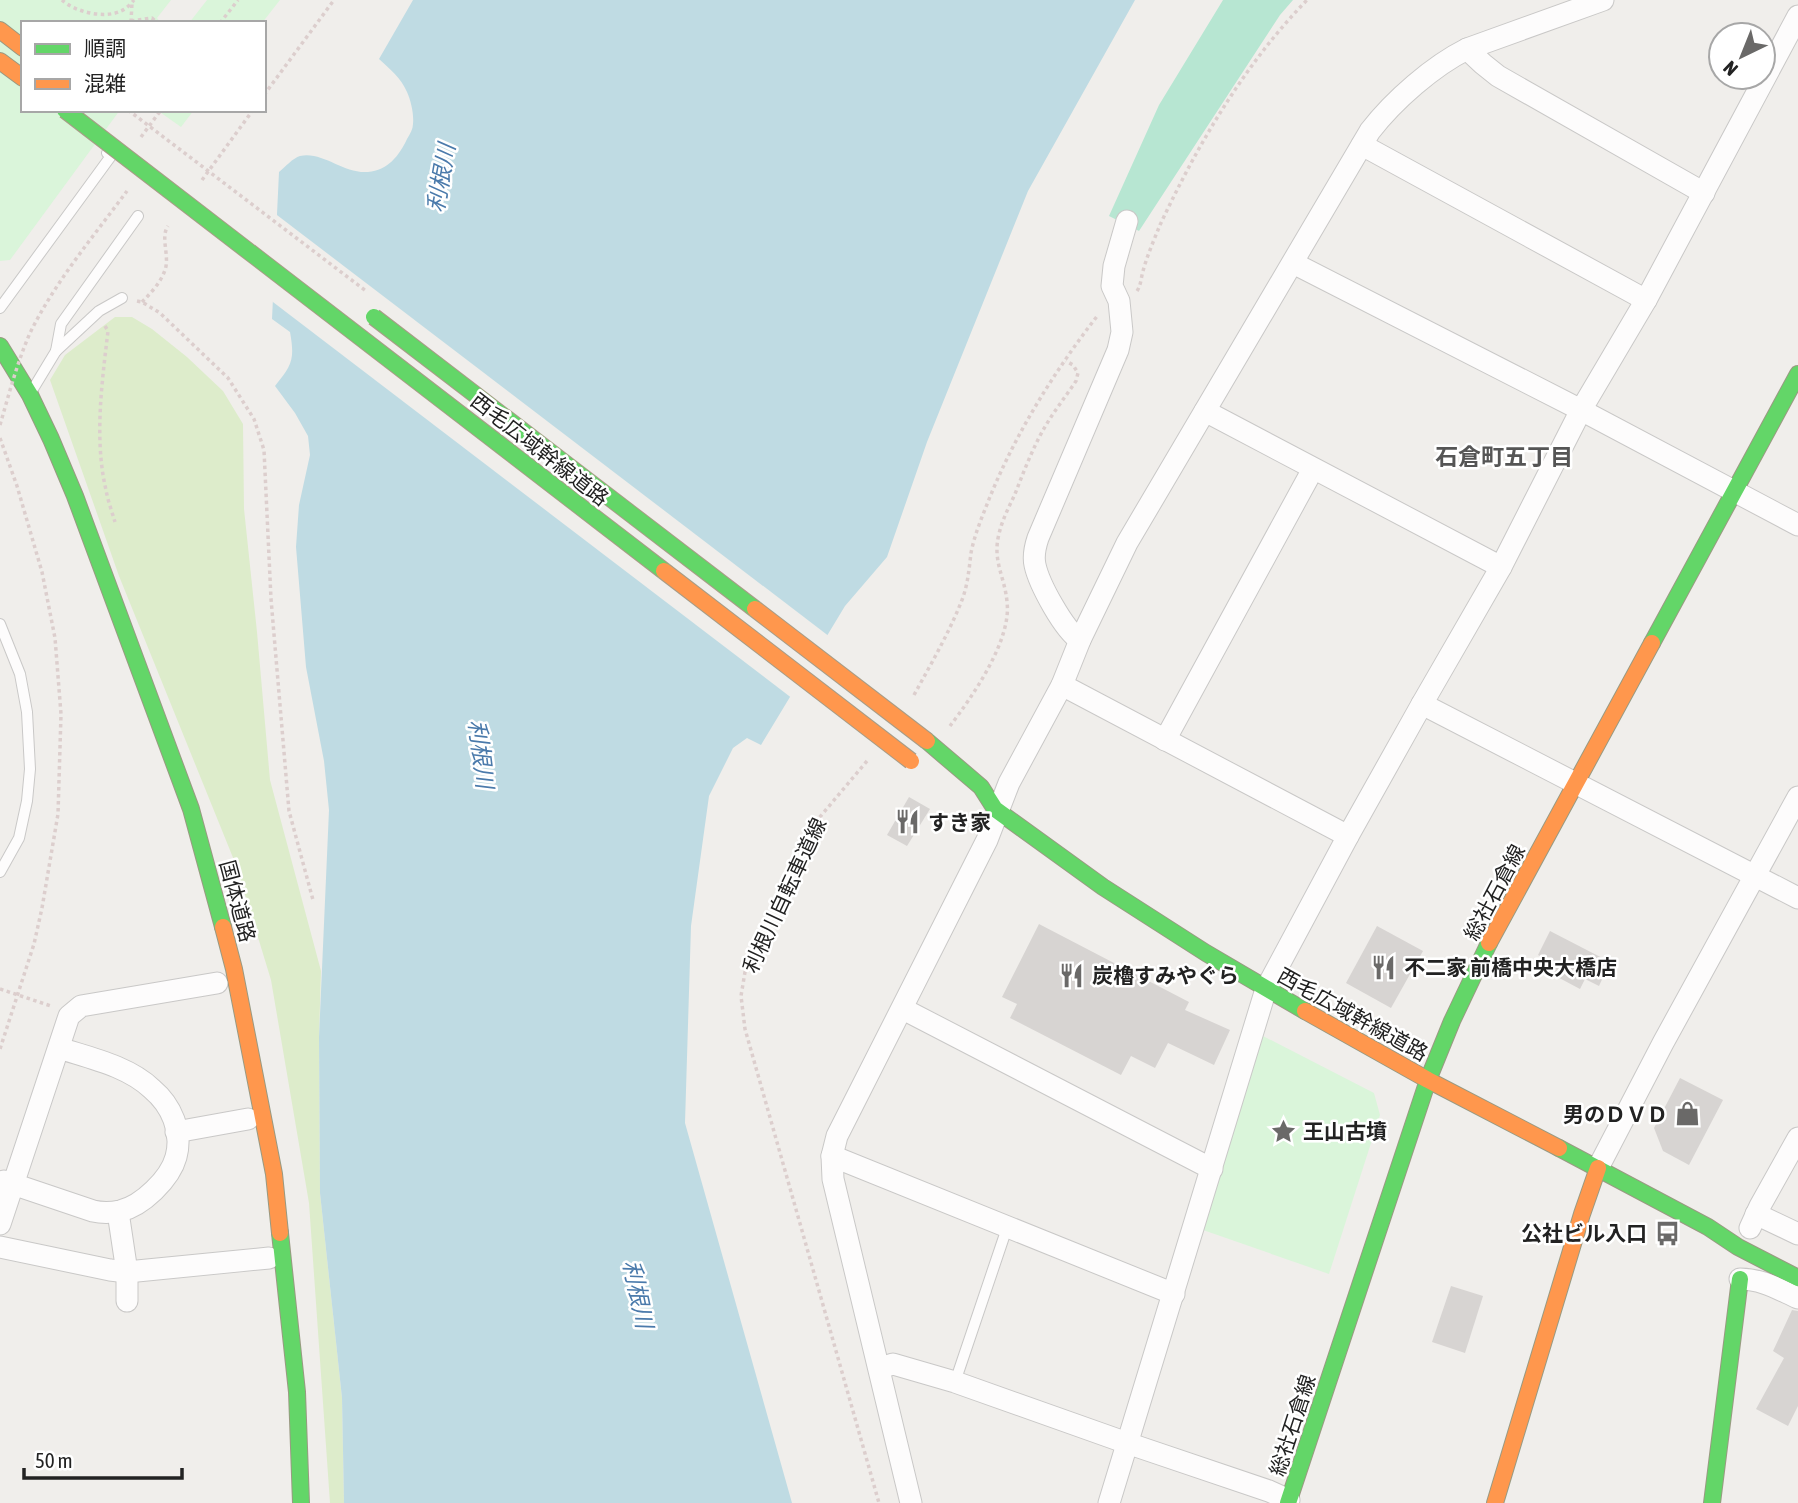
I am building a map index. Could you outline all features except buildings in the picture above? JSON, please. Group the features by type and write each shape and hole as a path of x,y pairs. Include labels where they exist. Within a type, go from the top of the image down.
{"main road":[{"path":"0,30 21,46"},
{"path":"0,61 21,77"},
{"name":"西毛広域幹線道路","path":"68,112 916,764"},
{"name":"西毛広域幹線道路","path":"357,304 927,741 981,787 996,810 1113,894 1266,989 1428,1080 1598,1168 1798,1278"},
{"name":"国体道路","path":"0,346 30,395 75,496 191,808 234,969 274,1174 297,1392 301,1503"},
{"name":"総社石倉線","path":"1291,1502 1428,1080 1452,1021 1475,972 1575,785 1798,374"},
{"name":"西毛広域幹線道路","path":"970,805 996,810"},
{"path":"1495,1503 1581,1214 1598,1168"},
{"name":"西毛広域幹線道路","path":"1708,1227 1753,1221"},
{"path":"1712,1503 1740,1279"}],"street":[{"path":"911,1503 834,1180 832,1156 837,1136 987,840 996,810 1062,685 1080,640 1127,543 1370,131 1392,106 1453,56 1603,0"},
{"path":"1109,1503 1266,989 1348,836 1501,567 1581,410 1646,300 1798,16"},
{"path":"1467,49 1498,76 1704,193"},
{"path":"1362,145 1646,300"},
{"path":"1080,640 1068,629 1057,612 1035,565 1034,552 1118,349 1122,332 1119,301 1112,286 1114,266 1127,221"},
{"path":"1293,263 1581,410 1798,525"},
{"path":"1205,411 1501,567"},
{"path":"1165,740 1313,469"},
{"path":"1062,685 1348,836"},
{"path":"1422,704 1798,898"},
{"path":"1598,1168 1798,797"},
{"path":"0,1224 9,1183 69,1016 81,1006 217,983"},
{"path":"903,1009 1212,1169"},
{"path":"9,1183 93,1211 118,1212 139,1203 156,1188 176,1158 178,1141 174,1119 168,1106 153,1089 137,1077 105,1063 59,1048"},
{"path":"176,1132 248,1119"},
{"path":"1796,1242 1753,1221 1798,1138"},
{"path":"832,1156 1174,1294"},
{"path":"118,1212 127,1272 127,1300"},
{"path":"0,1247 127,1272 269,1258"},
{"path":"1740,1279 1765,1282 1798,1298"},
{"path":"880,1368 893,1364 954,1382 1269,1491 1291,1502"}],"lane":[{"path":"0,72 21,88"},
{"path":"0,308 111,156 53,112"},
{"path":"56,351 61,324 138,216"},
{"path":"30,395 56,351 99,311 122,298"},
{"path":"0,624 20,674 27,712 30,769 19,838 0,872"},
{"path":"954,1382 1007,1227"}],"path":[{"path":"62,0 76,8 102,15 121,11 133,2"},
{"path":"222,21 238,0"},
{"path":"266,92 334,0"},
{"path":"1133,296 1139,288 1143,270 1163,220 1213,124 1282,27 1307,0"},
{"path":"131,21 133,2"},
{"path":"136,21 152,18 155,21"},
{"path":"0,425 19,360 39,317 55,288 132,184"},
{"path":"122,298 142,302 160,313 228,378 254,419 264,450 271,599 289,811 313,900"},
{"path":"912,700 962,600 969,579 976,532 1013,444 1030,414 1098,315"},
{"name":"利根川自転車道線","path":"870,756 814,824 745,972 741,996 745,1029 879,1503"},
{"path":"0,989 57,1008"}],"green space":[{"path":"0,0 171,0 157,18 159,21 21,21 21,112 119,112 10,260 0,261"},
{"path":"207,0 280,0 264,21 191,21"},
{"path":"1223,0 1293,0 1280,15 1139,231 1109,216 1159,105"},
{"path":"160,112 192,112 181,127"},
{"path":"115,317 132,317 187,357 223,391 243,424 244,509 270,780 321,971 320,1193 342,1398 344,1503 330,1503 309,1203 271,980 236,865 119,576 50,380 65,355"},
{"path":"1261,1035 1374,1093 1380,1115 1329,1274 1203,1230"}],"water":[{"name":"利根川","path":"413,0 1135,0 1028,191 927,442 887,557 845,606 761,745 747,738 733,748 709,796 691,926 685,1123 792,1503 344,1503 342,1398 320,1193 319,1037 329,810 324,761 306,667 296,547 299,505 310,455 308,436 275,386 289,367 292,349 290,332 272,319 279,172 300,156 317,157 350,170 368,172 387,165 396,156 412,130 412,108 402,82 379,59"}],"pier":[{"path":"273,212 830,637 793,699 269,299"}],"traffic: fast":[{"path":"68,112 664,571"},
{"path":"374,317 755,609"},
{"path":"0,346 30,395 75,496 191,809 223,927"},
{"path":"1652,643 1798,374"},
{"path":"927,741 981,787 995,809 1103,887 1206,953 1305,1011"},
{"path":"1288,1503 1428,1080 1489,943"},
{"path":"1559,1148 1798,1278"},
{"path":"280,1233 297,1392 301,1503"},
{"path":"1712,1503 1740,1279"}],"traffic: slow":[{"path":"0,30 21,46"},
{"path":"0,61 21,77"},
{"path":"664,571 911,761"},
{"path":"755,609 927,741"},
{"path":"1489,943 1652,643"},
{"path":"223,927 234,969 274,1174 280,1233"},
{"path":"1305,1011 1428,1080 1559,1148"},
{"path":"1495,1503 1598,1168"}],"place":[{"name":"すき家","path":"908,822"},
{"name":"不二家 前橋中央大橋店","path":"1384,967"},
{"name":"炭櫓すみやぐら","path":"1072,975"},
{"name":"男のＤＶＤ","path":"1688,1114"},
{"name":"王山古墳","path":"1283,1131"},
{"name":"公社ビル入口","path":"1667,1233"}],"district":[{"name":"石倉町五丁目","path":"1504,457"}]}
